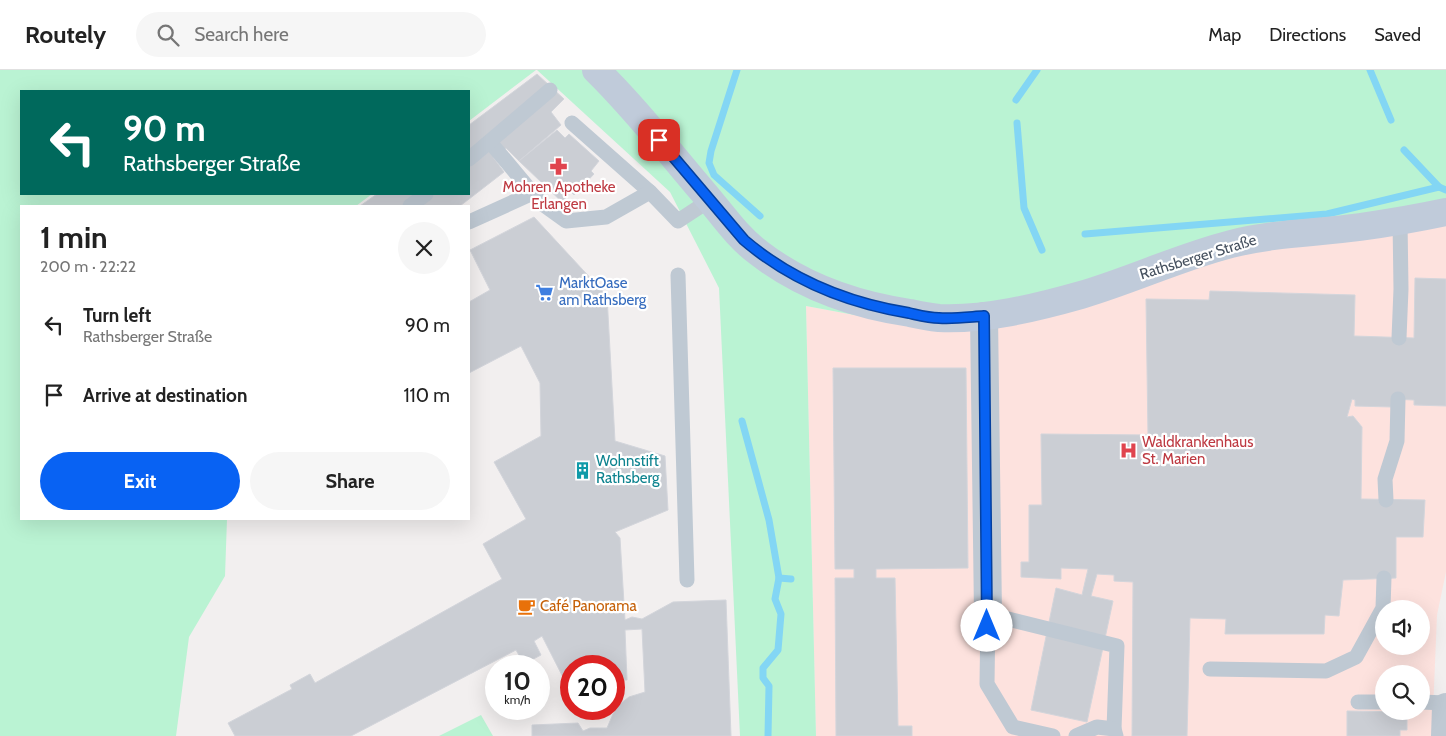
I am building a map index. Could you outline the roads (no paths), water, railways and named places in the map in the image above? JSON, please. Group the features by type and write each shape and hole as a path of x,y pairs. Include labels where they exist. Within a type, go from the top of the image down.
{"street":[{"name":"Rathsberger Straße","path":"596,70 647,125 738,234 760,254 801,279 837,296 870,306 938,318 984,316 1037,307 1083,294 1186,257 1232,243 1280,234 1361,227 1446,212"},
{"path":"984,316 988,614"},
{"path":"1445,736 1446,707"}],"lane":[{"path":"470,158 550,90"},
{"path":"572,123 650,192 678,221 710,200"},
{"path":"490,142 541,204 566,221 606,217 650,192"},
{"path":"470,222 533,193"},
{"path":"411,205 425,195"},
{"path":"1399,338 1401,289 1400,220"},
{"path":"678,275 687,580"},
{"path":"1386,500 1385,479 1397,441 1398,399"},
{"path":"1210,669 1326,671 1356,656 1383,608 1384,578"},
{"path":"1053,736 1013,726 987,684 988,614 1117,646 1115,733 1097,727 1076,736"},
{"path":"1358,702 1375,702"},
{"path":"1430,702 1446,703"}],"waterway":[{"path":"737,70 711,151 709,163 714,175 760,216"},
{"path":"1016,100 1037,70"},
{"path":"1370,70 1391,120"},
{"path":"1017,123 1024,208 1042,250"},
{"path":"1404,150 1439,187"},
{"path":"1085,234 1327,214 1439,187 1446,190"},
{"path":"742,421 769,520 779,578 775,599 781,614 778,650 763,668 763,678 769,686 768,736"},
{"path":"779,578 791,579"}],"place":[{"name":"Mohren Apotheke Erlangen","path":"559,166"},
{"name":"MarktOase am Rathsberg","path":"545,292"},
{"name":"Waldkrankenhaus St. Marien","path":"1128,451"},
{"name":"Wohnstift Rathsberg","path":"582,470"},
{"name":"Café Panorama","path":"526,606"}]}
